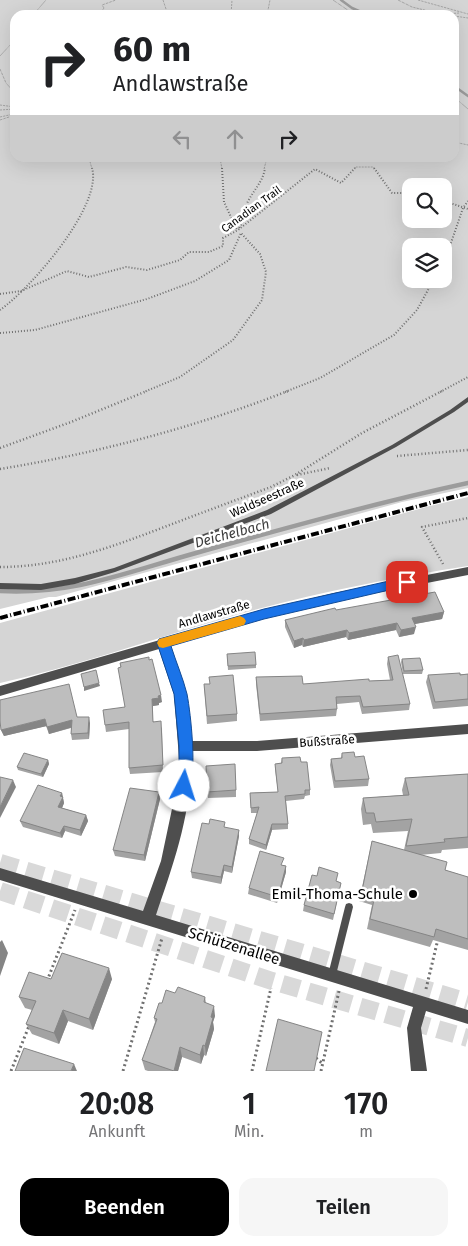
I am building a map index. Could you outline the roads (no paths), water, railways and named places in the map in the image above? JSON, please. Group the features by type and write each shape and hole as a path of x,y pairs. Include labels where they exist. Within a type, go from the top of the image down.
{"street":[{"name":"Andlawstraße","path":"0,691 264,614 334,597 468,570"},
{"path":"147,920 176,832 186,771 186,746 180,694 163,643"},
{"name":"Bußstraße","path":"186,746 257,746 468,729"},
{"name":"Schützenallee","path":"0,874 468,1016"},
{"path":"419,1071 414,1028 422,1002"}],"lane":[{"name":"Waldseestraße","path":"0,586 41,587 60,585 115,570 269,512 374,458 452,412 468,399"},
{"path":"337,977 349,907"}],"waterway":[{"name":"Deichelbach","path":"341,0 357,10"},
{"name":"Deichelbach","path":"459,90 468,96"},
{"name":"Deichelbach","path":"0,591 52,589 100,581 331,516 468,483"}],"tunnel":[{"path":"0,863 468,1002"},
{"path":"0,891 272,981 468,1038"}],"railway":[{"path":"0,618 468,493"}],"place":[{"name":"Emil-Thoma-Schule","path":"413,894"}]}
